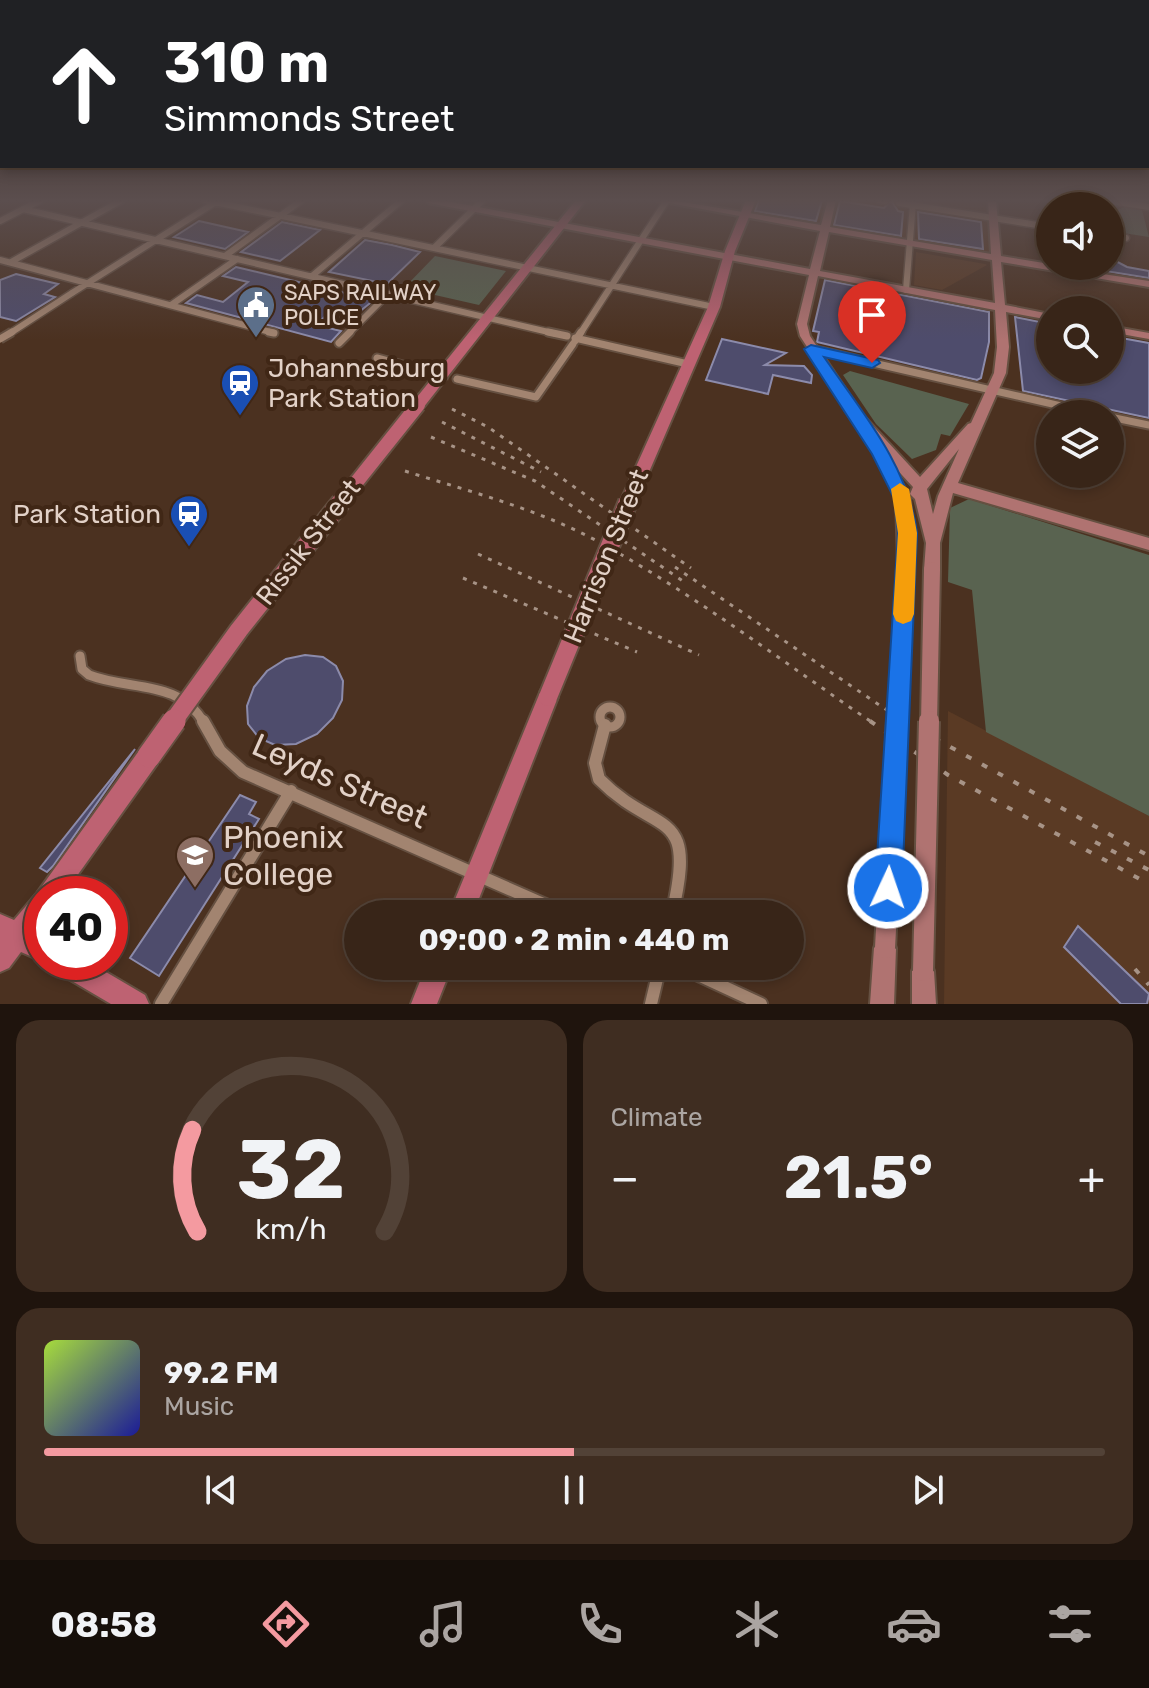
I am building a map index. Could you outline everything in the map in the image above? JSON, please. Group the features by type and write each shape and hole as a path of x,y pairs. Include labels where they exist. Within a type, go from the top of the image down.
{"main road":[{"name":"Rissik Street","path":"62,876 239,630 543,247"},
{"name":"Harrison Street","path":"467,900 629,500 714,307 732,247"},
{"path":"0,959 9,931"},
{"path":"95,980 136,1004"},
{"path":"424,1004 433,980"}],"street":[{"path":"11,262 38,247"},
{"path":"0,339 145,247"},
{"path":"186,247 688,364"},
{"path":"225,256 238,247"},
{"path":"312,276 347,247"},
{"path":"429,247 714,307"},
{"path":"457,379 528,397 541,395 573,339 638,247"},
{"path":"677,247 1036,314"},
{"path":"820,247 802,324 811,349 859,418 898,483 908,533"},
{"path":"906,290 910,247"},
{"path":"927,247 1149,284"},
{"path":"882,1004 908,533 919,485 951,455 978,420 995,391 1003,347 995,247"},
{"path":"171,305 237,259"},
{"path":"0,260 274,333"},
{"path":"339,343 388,294"},
{"path":"1124,332 1149,336"},
{"path":"811,349 1036,400"},
{"path":"377,358 421,370"},
{"path":"859,418 919,485 933,543"},
{"path":"924,1004 933,543 949,486 969,448 978,420"},
{"path":"1124,420 1149,425"},
{"path":"949,486 1149,544"},
{"name":"Leyds Street","path":"80,656 82,669 93,678 133,683 184,697 200,714 228,760 243,772 536,900"},
{"path":"605,725 595,768 599,777 608,788 666,823 679,842 682,856 674,900"},
{"path":"161,1004 291,791"},
{"path":"651,1004 657,980"},
{"path":"709,980 761,1004"}],"shaded area":[{"path":"945,247 991,247 991,255"},
{"path":"916,252 987,265 942,290 914,285"},
{"path":"948,711 1149,816 1149,1004 944,1004"}],"green space":[{"path":"435,256 506,271 479,305 404,288"},
{"path":"850,371 969,404 950,436 941,434 936,450 912,459 876,424 843,375"},
{"path":"969,499 1149,555 1149,816 986,732 972,590 948,582 950,508"}],"building":[{"path":"248,247 298,247 280,261 241,252"},
{"path":"357,247 399,247 420,252 387,284 329,272"},
{"path":"1124,265 1149,271 1149,278 1124,274"},
{"path":"236,267 374,300 359,312 335,307 316,325 341,331 331,342 186,303 197,295 223,302 248,282 223,276"},
{"path":"16,274 58,284 44,294 55,297 16,321 0,317 0,280"},
{"path":"825,280 989,312 989,342 981,378 977,380 817,342 819,332 813,331"},
{"path":"1015,317 1036,321 1036,384 1124,384 1124,339 1149,343 1149,418 1124,413 1124,400 1065,400 1023,391"},
{"path":"722,339 786,353 765,365 804,366 812,375 811,383 773,375 768,394 706,380"},
{"path":"305,655 323,657 336,666 343,681 342,700 333,718 317,734 296,744 275,745 259,738 248,724 247,706 254,687 267,671 286,659"},
{"path":"135,749 53,866 47,872 40,868"},
{"name":"Phoenix College","path":"240,795 256,802 249,814 259,819 159,976 130,958"},
{"path":"1078,926 1149,994 1147,1004 1121,1004 1064,947"}],"tunnel":[{"path":"421,370 457,379"}],"railway":[{"path":"452,409 488,427 691,568"},
{"path":"442,422 541,472"},
{"path":"431,437 535,481 683,581"},
{"path":"405,471 528,511 599,542 704,606 873,723"},
{"path":"478,554 699,655"},
{"path":"675,567 903,721"},
{"path":"463,578 637,652"},
{"path":"870,721 948,775 1149,884"},
{"path":"903,721 1149,856"},
{"path":"1095,842 1149,870"},
{"path":"1135,969 1149,985"}],"slow traffic":[{"path":"900,489 908,533 903,614"}],"place":[{"name":"SAPS RAILWAY POLICE","path":"256,339"},
{"name":"Johannesburg Park Station","path":"240,417"},
{"name":"Park Station","path":"189,548"},
{"name":"Phoenix College","path":"195,889"}],"route":[{"path":"872,363 811,349 895,477 903,498 908,533 888,888"}]}
